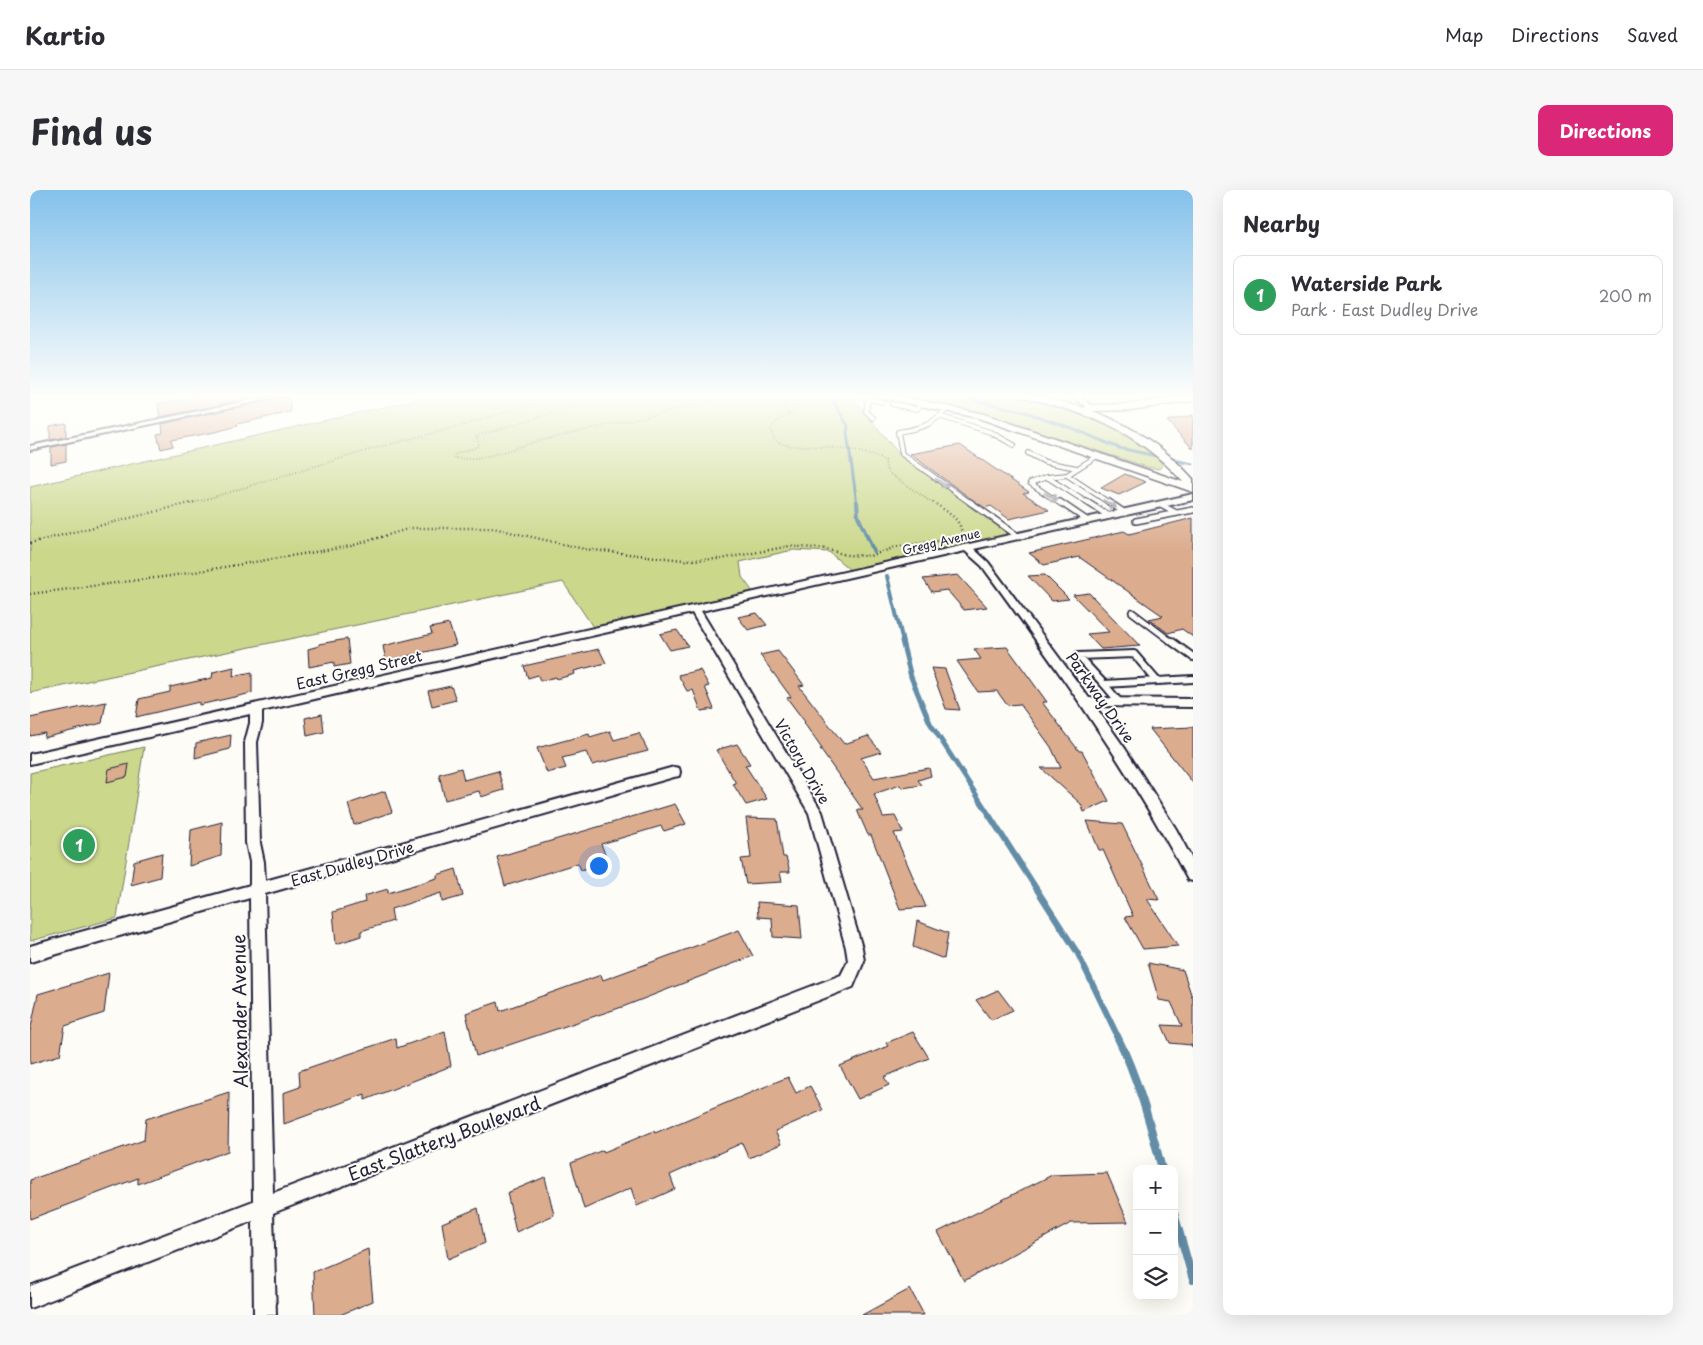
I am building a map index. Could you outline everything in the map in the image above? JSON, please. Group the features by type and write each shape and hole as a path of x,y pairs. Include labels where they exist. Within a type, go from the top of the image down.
{"street":[{"path":"1070,446 1193,488"},
{"path":"1152,446 1164,456 1193,488"},
{"name":"Gregg Avenue","path":"695,609 964,544 1018,537 1193,497"},
{"name":"Parkway Drive","path":"964,544 985,564 1087,702 1149,796 1193,875"},
{"name":"East Gregg Street","path":"30,759 695,609"},
{"name":"Victory Drive","path":"695,609 815,812 854,948 856,961 853,971"},
{"path":"1087,702 1193,703"},
{"name":"Alexander Avenue","path":"256,708 256,723 251,742 253,843 257,862 265,1315"},
{"name":"East Dudley Drive","path":"30,954 674,772"},
{"name":"East Slattery Boulevard","path":"30,1297 841,984 847,981 853,971"}],"lane":[{"path":"901,446 902,454 1018,537"},
{"path":"1028,453 1045,462 1077,468"},
{"path":"1088,521 1030,483 1047,477 1067,475 1097,456"},
{"path":"1067,475 1125,513"},
{"path":"1047,477 1110,516"},
{"path":"1161,505 1176,513"},
{"path":"1136,521 1193,510"},
{"path":"1132,612 1192,654"},
{"path":"1120,703 1078,656 1134,654 1157,680"},
{"path":"1104,684 1193,679"}],"path":[{"path":"30,543 192,503 381,446"},
{"path":"475,446 454,454 454,458 470,459 497,454 521,446"},
{"path":"797,446 867,453 885,461 886,469 890,474 956,519 964,544"},
{"path":"30,594 170,576 351,546 411,528 493,528 584,549 684,560 722,559 790,546 826,548 846,555 870,556 899,546 952,540"}],"green space":[{"path":"209,446 893,446 898,453 1011,533 850,570 829,552 793,550 740,562 742,577 753,592 593,627 563,582 30,693 30,487"},
{"path":"1084,446 1146,446 1163,465 1159,469 1147,467"},
{"path":"144,747 117,918 30,941 30,773"}],"building":[{"path":"66,446 66,461 51,464 51,447"},
{"path":"962,446 1029,492 1023,493 1049,510 1009,519 991,506 985,508 910,454"},
{"path":"1125,474 1146,482 1119,495 1101,488"},
{"path":"1193,518 1193,637 1182,629 1168,633 1149,619 1163,616 1079,557 1044,565 1029,553 1124,531 1129,534"},
{"path":"958,575 987,607 964,610 947,590 932,592 923,579"},
{"path":"1045,575 1069,599 1052,601 1028,576"},
{"path":"1089,593 1140,646 1101,649 1087,634 1109,632 1073,595"},
{"path":"757,613 767,625 748,630 738,617"},
{"path":"449,624 456,645 386,661 383,646 432,634 430,628"},
{"path":"677,630 688,646 670,650 660,634"},
{"path":"347,639 350,664 334,667 334,662 309,667 308,649 319,646 319,644"},
{"path":"1007,647 1047,702 1042,702 1079,751 1082,751 1109,801 1084,812 1081,804 1041,768 1061,768 1051,747 1020,704 1007,705 997,691 978,692 957,661 981,659 974,649"},
{"path":"599,649 606,663 574,671 575,674 557,679 556,677 540,681 538,675 528,678 524,666"},
{"path":"778,651 804,685 799,686 844,744 868,736 881,752 861,758 874,778 929,768 931,776 918,780 922,785 902,788 900,785 874,794 883,817 895,816 903,832 894,833 926,907 900,909 871,835 868,835 857,810 863,810 787,698 791,697 760,655"},
{"path":"234,667 233,676 252,672 252,693 199,705 199,702 136,717 139,699 170,692 170,687 212,678 213,672"},
{"path":"931,668 945,669 960,710 946,709"},
{"path":"700,670 709,686 705,687 714,709 701,711 693,690 687,691 678,675"},
{"path":"451,686 456,700 432,706 428,691"},
{"path":"106,702 102,723 44,738 45,733 30,736 30,718"},
{"path":"322,714 324,732 307,736 305,718"},
{"path":"1193,727 1193,783 1150,729"},
{"path":"610,731 614,740 639,733 648,751 592,765 586,752 562,758 566,768 547,773 537,748 589,734 590,737"},
{"path":"231,735 230,749 195,758 196,743"},
{"path":"737,744 750,764 745,765 767,799 746,805 733,784 736,783 716,750"},
{"path":"129,764 127,777 107,782 109,769"},
{"path":"461,768 464,780 498,771 504,790 481,797 479,791 445,800 439,774"},
{"path":"385,791 392,812 354,825 348,804"},
{"path":"675,804 686,824 664,831 661,826 601,844 608,861 581,870 578,863 505,886 497,857"},
{"path":"746,818 777,819 783,857 786,857 790,872 780,872 782,882 746,884 741,859 751,858"},
{"path":"1087,821 1122,824 1159,900 1147,899 1178,946 1143,949 1125,917 1133,916 1103,850 1099,850"},
{"path":"222,822 221,856 189,866 191,830"},
{"path":"162,853 160,877 131,885 134,861"},
{"path":"456,869 463,896 442,902 441,893 391,909 393,921 361,931 361,936 336,944 333,912 365,902 364,896 388,889 388,893 437,878 437,875"},
{"path":"757,902 799,905 802,939 773,937 772,918 758,917"},
{"path":"917,921 948,933 944,959 913,947"},
{"path":"739,930 753,956 625,1006 476,1056 466,1013 498,1002 500,1011 601,975 603,980"},
{"path":"1148,963 1183,970 1193,1000 1193,1048 1191,1045 1170,1043 1162,1025 1182,1026 1171,1002 1159,1000"},
{"path":"109,973 104,1013 65,1026 60,1055 30,1064 30,1032 38,994"},
{"path":"998,990 1013,1010 991,1020 976,1000"},
{"path":"445,1031 451,1066 365,1100 365,1094 284,1124 283,1093 300,1087 299,1071 396,1038 397,1048"},
{"path":"913,1032 929,1058 884,1077 889,1085 858,1099 840,1066 888,1046 886,1043"},
{"path":"788,1077 796,1093 810,1086 823,1110 775,1131 781,1144 749,1158 742,1143 670,1175 675,1189 637,1206 631,1188 584,1209 571,1163 603,1150 604,1152 654,1131 655,1133"},
{"path":"229,1092 228,1151 138,1184 138,1178 30,1219 30,1180 144,1140 146,1119"},
{"path":"1107,1173 1128,1222 1071,1223 964,1281 938,1232 1052,1175"},
{"path":"545,1177 554,1215 516,1232 507,1193"},
{"path":"478,1208 485,1243 448,1259 442,1223"},
{"path":"368,1249 373,1301 340,1315 315,1315 313,1272"},
{"path":"910,1289 924,1315 862,1315"}],"waterway":[{"path":"849,446 857,504"},
{"path":"1115,446 1161,457"},
{"path":"1169,459 1193,464"},
{"path":"857,502 858,516 874,552"},
{"path":"887,576 903,642"},
{"path":"902,641 911,677 930,723 990,816"},
{"path":"989,815 1077,952 1118,1037"},
{"path":"1117,1036 1137,1085 1161,1165"},
{"path":"1178,1227 1193,1280"}],"place":[{"name":"Waterside Park","path":"79,845"}]}
